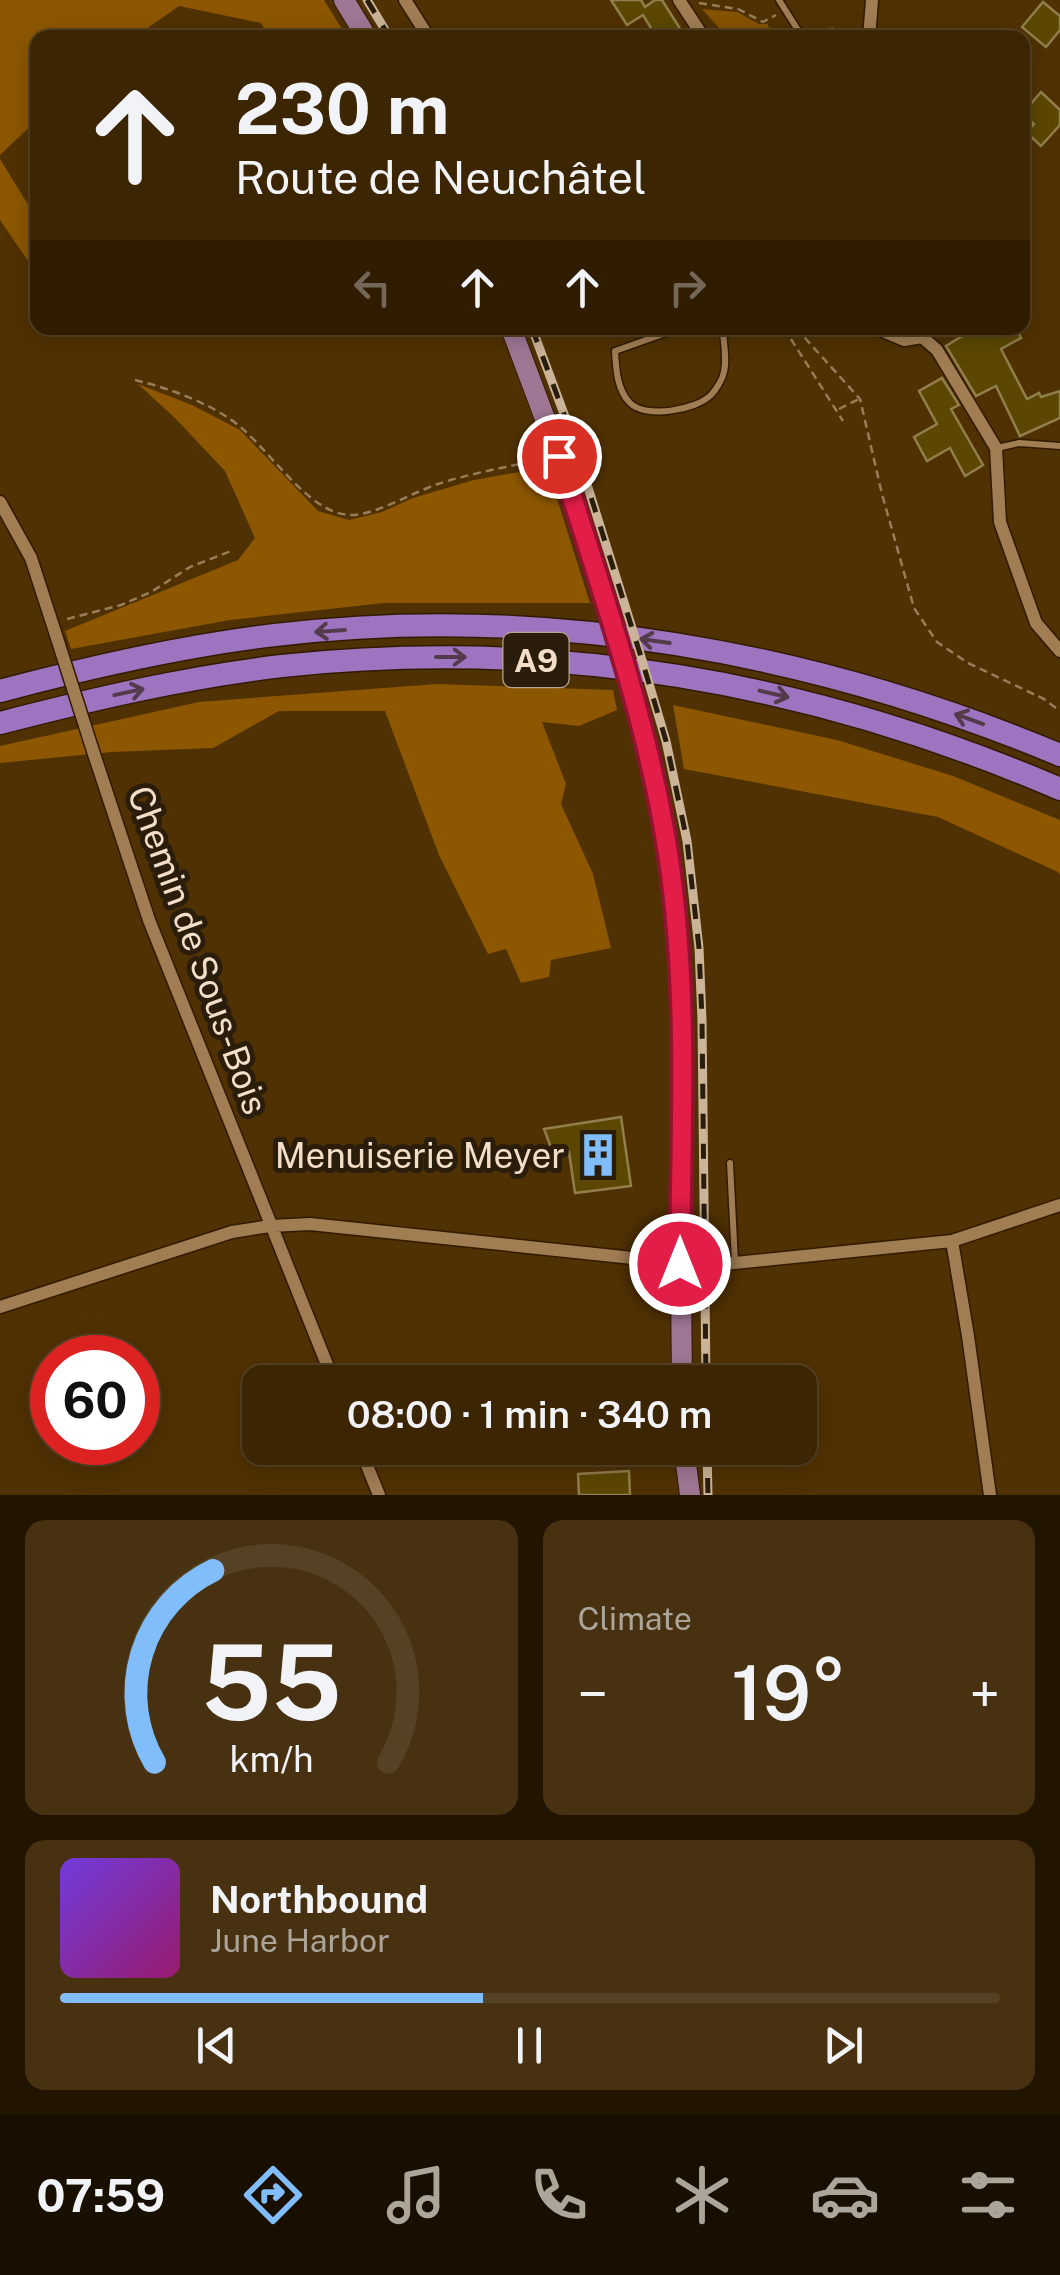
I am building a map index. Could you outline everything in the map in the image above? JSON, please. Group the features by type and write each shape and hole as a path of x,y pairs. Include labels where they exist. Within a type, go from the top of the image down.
{"highway":[{"name":"A9","path":"0,691 130,660 277,635 418,626 558,630 696,646 835,676 925,703 1060,755"},
{"name":"A9","path":"0,723 138,690 281,666 419,657 556,661 679,676 799,700 916,733 1060,789"}],"main road":[{"path":"344,0 361,30"},
{"path":"514,335 559,456 604,600 636,707 668,850 680,958 682,1023 682,1365"},
{"path":"686,1465 690,1495"}],"street":[{"path":"405,0 424,30"},
{"path":"680,0 699,30"},
{"path":"870,30 872,0"},
{"path":"923,335 937,350 996,448 1000,522 1036,624 1060,651"},
{"path":"0,502 31,558 53,627"},
{"name":"Chemin de Sous-Bois","path":"53,627 149,920 327,1365"},
{"path":"0,1308 232,1232 270,1226 310,1224 705,1265 952,1241 1060,1204"},
{"path":"952,1241 990,1495"},
{"path":"367,1465 379,1495"}],"lane":[{"path":"780,0 797,30"},
{"path":"660,335 615,351 617,378 626,400 638,410 668,412 694,405 711,395 724,374 723,335"},
{"path":"996,448 1019,444 1060,446"},
{"path":"730,1163 735,1263"}],"path":[{"path":"705,4 738,10 763,22 785,8"},
{"path":"788,335 844,421"},
{"path":"802,335 860,399 914,608 937,642 968,663 1060,711"},
{"path":"135,380 163,387 230,418 260,443 310,498 332,513 355,515 439,484 559,456"},
{"path":"836,410 860,399"},
{"path":"53,627 151,592 190,567 231,551"}],"shaded area":[{"path":"0,0 324,0 343,30 265,30 261,23 179,6 145,30 30,30 30,127 0,155"},
{"path":"702,9 737,12 767,24 771,30 721,30"},
{"path":"0,159 30,208 30,264 0,220"},
{"path":"138,384 192,405 240,430 318,511 349,520 474,480 547,467 590,603 384,603 230,620 71,649 65,631 238,560 255,538 225,471"},
{"path":"437,684 613,690 617,710 579,726 542,722 566,784 561,804 593,874 611,948 551,960 549,977 521,983 506,949 488,954 439,855 385,711 279,711 213,748 112,752 0,763 0,746 199,702"},
{"path":"673,705 837,740 953,776 1060,820 1060,875 938,817 684,769"}],"building":[{"path":"611,0 641,0 645,7 662,0 681,30 652,30 643,15 627,25"},
{"path":"1043,2 1060,16 1060,30 1046,47 1022,27"},
{"path":"1041,92 1060,110 1060,125 1041,146 1030,136 1034,124 1030,121 1030,105"},
{"path":"964,335 1020,335 1021,338 1001,349 1027,399 1039,393 1041,397 1060,391 1060,418 1020,436 996,386 976,396 946,346"},
{"path":"942,378 959,405 951,409 983,465 965,476 950,448 927,461 914,437 937,424 919,391"},
{"name":"Menuiserie Meyer","path":"621,1117 631,1186 575,1193 569,1152 555,1158 544,1129"},
{"path":"629,1471 630,1495 579,1495 578,1474"}],"railway":[{"path":"367,0 385,30"},
{"path":"535,335 570,430 642,660 666,741 687,841 699,948 702,1020 706,1365"},
{"path":"707,1465 708,1495"}],"place":[{"name":"Menuiserie Meyer","path":"598,1155"}],"route":[{"path":"559,456 646,742 668,850 680,958 680,1264"}]}
